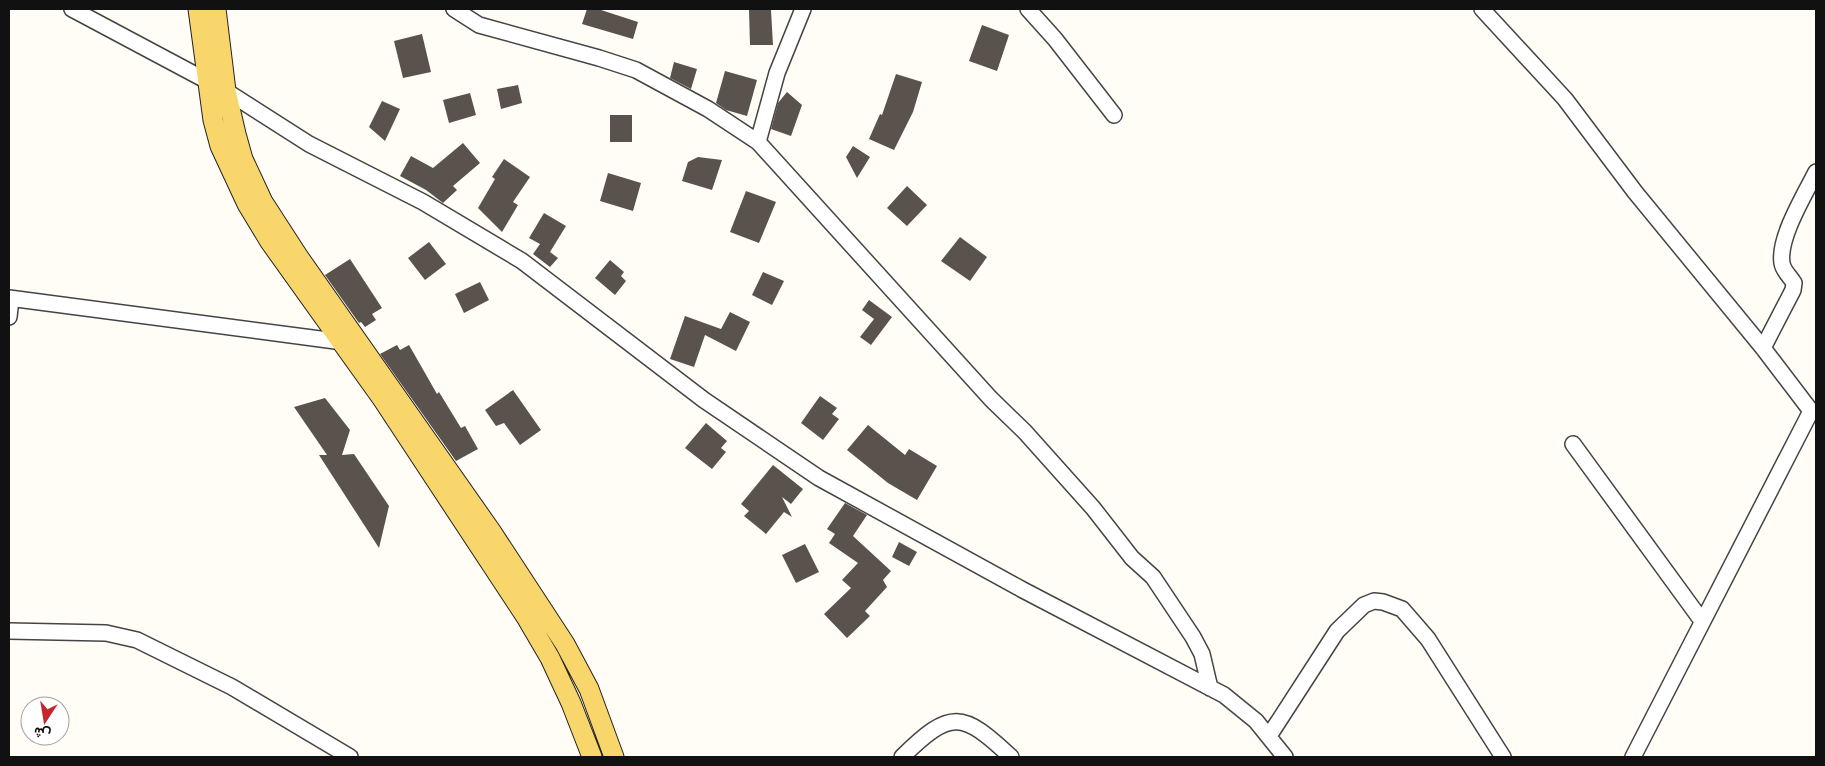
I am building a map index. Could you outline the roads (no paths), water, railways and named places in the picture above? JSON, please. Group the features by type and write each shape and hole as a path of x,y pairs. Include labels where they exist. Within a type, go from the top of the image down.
{"main road":[{"path":"198,9 213,120 220,146 247,204 270,242 343,342 526,617 550,658 571,703 592,757"},
{"path":"216,9 226,91 243,159 263,202 561,637 589,689 614,757"}],"street":[{"path":"72,9 226,91 309,144 423,202 522,261 704,400 818,478 1023,590 1210,688 1242,708 1269,736 1281,755"},
{"path":"454,9 479,25 636,70 708,109 758,142 991,399 1025,432 1075,487 1132,558 1153,577 1193,637 1202,654 1210,688"},
{"path":"758,142 777,72 804,9"},
{"path":"1028,9 1055,39 1114,115"},
{"path":"1482,9 1565,99 1635,192 1814,413 1702,621 1633,757"},
{"path":"1763,348 1794,286 1793,280 1782,264 1782,256 1794,217 1816,172"},
{"path":"9,317 10,299 343,342"},
{"path":"1573,444 1702,621"},
{"path":"1269,736 1337,631 1364,605 1374,601 1402,610 1428,639 1503,757"},
{"path":"9,631 106,634 137,640 232,687 350,757"},
{"path":"902,757 935,728 952,722 978,728 1011,757"}]}
